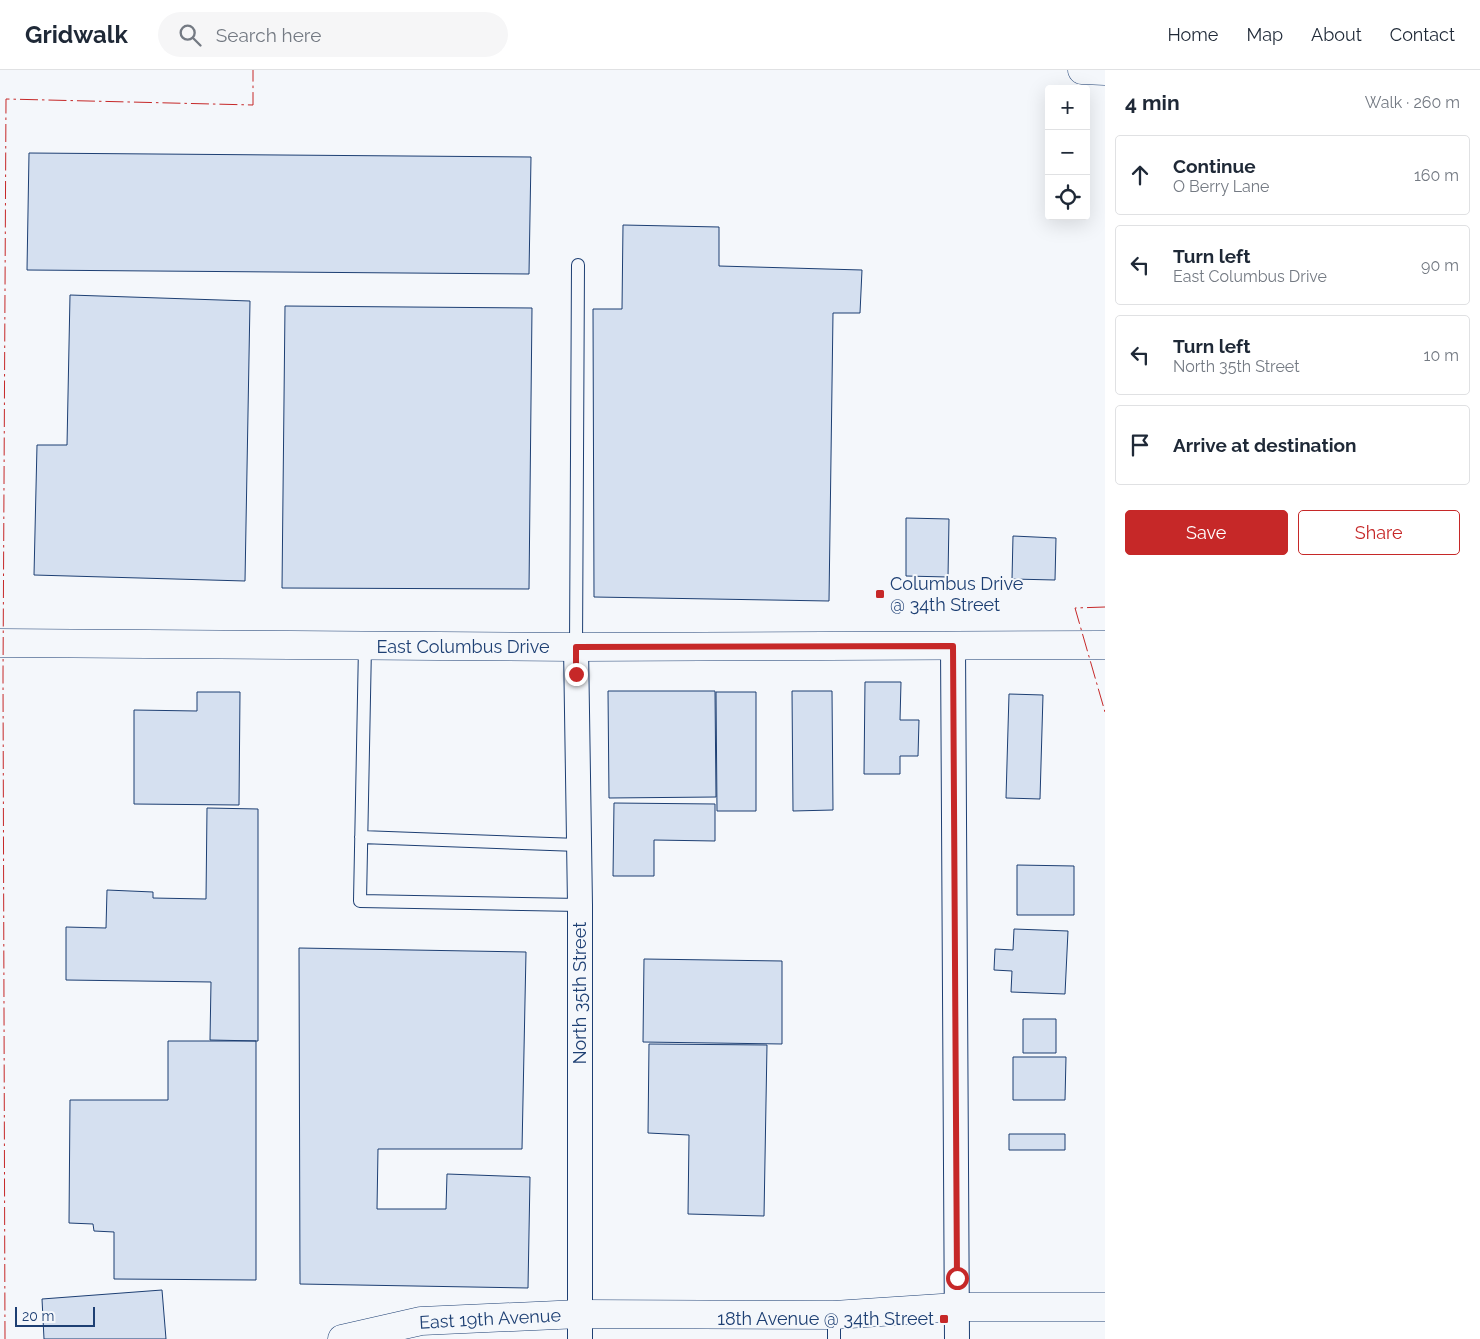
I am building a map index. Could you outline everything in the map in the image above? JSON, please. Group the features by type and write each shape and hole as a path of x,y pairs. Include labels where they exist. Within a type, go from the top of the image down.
{"main road":[{"path":"1082,70 1105,71"},
{"name":"East Columbus Drive","path":"0,644 576,647 1105,645"},
{"name":"East 19th Avenue","path":"342,1339 421,1321 580,1327 834,1327 957,1308 1105,1307"}],"street":[{"path":"953,646 957,1339"},
{"name":"North 35th Street","path":"576,647 580,905 580,1327"}],"lane":[{"path":"576,647 578,265"},
{"path":"365,646 360,901 580,905"},
{"path":"361,837 578,845"}],"building":[{"path":"29,153 531,157 529,274 27,270"},
{"path":"623,225 719,227 719,266 862,270 860,313 833,313 829,601 594,597 593,309 622,309"},
{"path":"70,295 250,301 245,581 34,575 37,445 67,445"},
{"path":"285,306 532,308 529,589 282,588"},
{"path":"906,518 949,519 948,577 906,576"},
{"path":"1013,536 1056,538 1055,580 1012,579"},
{"path":"865,682 901,682 900,720 919,720 918,756 900,756 900,774 864,774"},
{"path":"608,691 715,691 716,797 609,798"},
{"path":"792,691 832,691 833,810 793,811"},
{"path":"197,692 240,692 239,805 134,804 134,710 197,711"},
{"path":"716,692 756,692 756,811 717,811"},
{"path":"1009,694 1043,695 1040,799 1006,798"},
{"path":"614,803 715,804 715,841 654,840 654,876 613,876"},
{"path":"207,808 258,809 258,1041 210,1040 211,982 66,980 66,927 106,928 107,890 153,892 153,898 206,899"},
{"path":"1017,865 1074,866 1074,915 1017,915"},
{"path":"1014,929 1068,931 1065,994 1011,992 1012,971 994,970 995,949 1013,950"},
{"path":"299,948 526,952 522,1149 378,1149 377,1209 446,1209 447,1174 530,1177 528,1288 300,1284"},
{"path":"644,959 782,961 782,1044 643,1042"},
{"path":"1023,1019 1056,1019 1056,1053 1023,1053"},
{"path":"168,1041 256,1041 256,1280 114,1279 114,1232 94,1231 93,1224 69,1223 70,1100 168,1100"},
{"path":"649,1044 767,1045 764,1216 688,1214 689,1135 648,1133"},
{"path":"1013,1057 1066,1057 1065,1100 1013,1100"},
{"path":"1009,1134 1065,1134 1065,1150 1009,1150"},
{"path":"162,1290 166,1339 44,1339 42,1299"}],"power":[{"path":"5,1339 3,677 6,99 253,105 253,70"},
{"path":"1105,607 1075,608 1105,712"}],"place":[{"name":"Columbus Drive @ 34th Street","path":"880,594"},
{"name":"18th Avenue @ 34th Street","path":"944,1319"}],"route":[{"path":"576,674 576,647 953,646 957,1278"}]}
